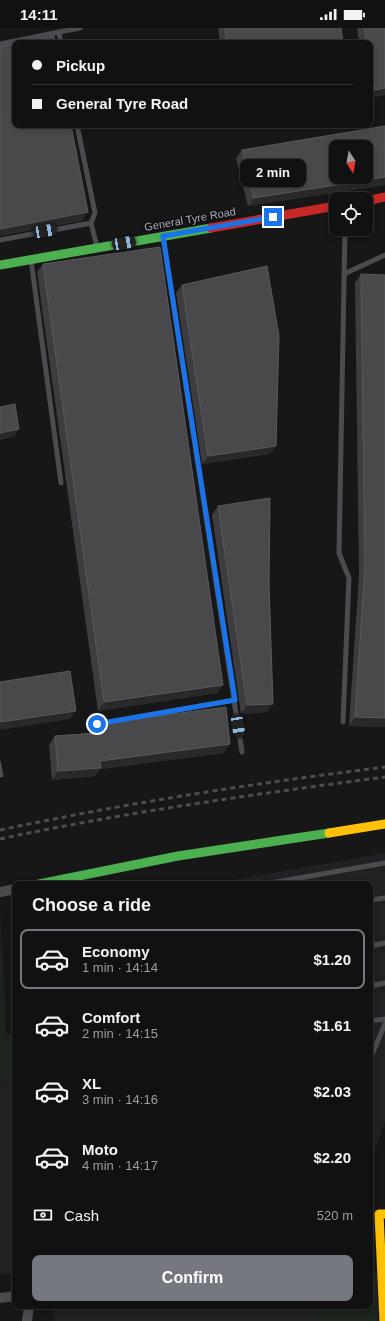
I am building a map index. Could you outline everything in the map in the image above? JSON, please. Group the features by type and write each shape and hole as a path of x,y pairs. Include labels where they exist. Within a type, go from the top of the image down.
{"street":[{"path":"373,200 385,197"},
{"name":"General Tyre Road","path":"0,265 329,207"},
{"path":"54,881 178,856 385,824"},
{"path":"0,892 12,890"},
{"path":"384,1321 379,1214 385,1214"},
{"path":"0,1298 12,1296"},
{"path":"27,1321 29,1309"}],"lane":[{"path":"17,40 55,31 80,28"},
{"path":"55,31 60,40"},
{"path":"0,44 12,41"},
{"path":"78,128 95,213 91,223 97,248"},
{"path":"0,240 91,223"},
{"path":"163,236 242,752"},
{"path":"343,722 349,587 349,578 339,553 345,236"},
{"path":"344,274 385,255"},
{"path":"31,259 61,483"},
{"path":"97,724 235,700"},
{"path":"282,881 385,863"},
{"path":"373,900 385,898"},
{"path":"373,945 385,943"},
{"path":"373,985 385,983"},
{"path":"373,1021 385,1019"},
{"path":"373,1052 385,1024"}],"shaded area":[{"path":"385,853 385,1122 373,1154 373,881 228,881"},
{"path":"0,910 6,1034 12,1034 12,1079 0,1081"},
{"path":"12,1079 12,1273 0,1275 0,1081"},
{"path":"373,1272 377,1273 378,1321 311,1321 315,1309 373,1309"},
{"path":"55,1309 315,1309 311,1321 53,1321"}],"building":[{"path":"225,28 341,28 343,40 227,40"},
{"path":"364,28 385,28 385,88 375,90 373,79 373,40 366,40"},
{"path":"54,36 55,40 35,40"},
{"path":"12,45 12,128 72,128 88,212 0,229 0,47"},
{"path":"385,126 385,177 373,179 373,140 329,140 329,184 341,184 254,198 242,150"},
{"path":"160,247 223,685 104,702 43,264"},
{"path":"267,266 279,336 276,446 208,456 182,285"},
{"path":"361,274 385,275 385,718 355,717 365,567"},
{"path":"15,404 19,429 0,433 0,407"},
{"path":"270,498 269,584 273,704 247,705 218,506"},
{"path":"70,671 76,711 0,722 0,682"},
{"path":"226,707 230,744 100,761 101,768 58,771 55,736 98,733 97,724"},
{"path":"0,761 3,776 0,777"}],"railway":[{"path":"0,830 192,794 385,767"},
{"path":"0,839 144,812 385,777"}],"traffic: fast":[{"path":"0,265 211,228"},
{"path":"54,881 178,856 329,833"}],"traffic: slow":[{"path":"329,833 385,824"},
{"path":"384,1321 379,1214 385,1214"}],"traffic: jam":[{"path":"373,200 385,197"},
{"path":"211,228 329,207"}],"route":[{"path":"97,724 235,700 163,236 273,217"}]}
